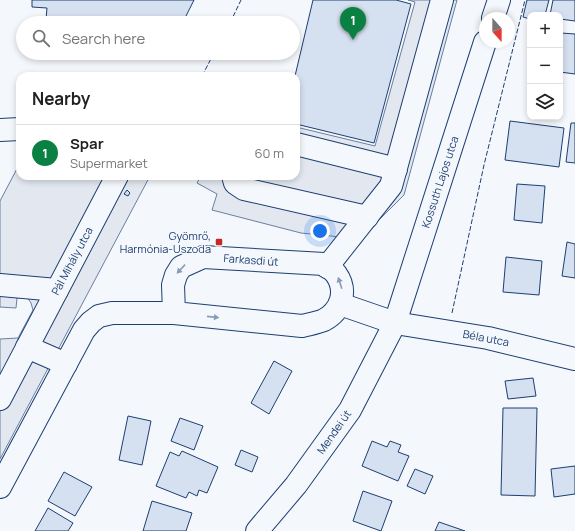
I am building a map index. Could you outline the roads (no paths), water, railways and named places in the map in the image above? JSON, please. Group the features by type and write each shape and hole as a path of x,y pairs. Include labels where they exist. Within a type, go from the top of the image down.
{"street":[{"path":"0,487 84,330 99,316 112,313 174,313 302,326 314,324 325,319 340,304 342,293 341,282 335,273 327,267 391,186 442,0"},
{"path":"495,12 499,0"},
{"name":"Kossuth Lajos utca","path":"395,323 484,48"},
{"path":"0,130 16,129"},
{"path":"300,145 396,169"},
{"name":"Pál Mihály utca","path":"0,399 115,180"},
{"path":"234,180 235,183 244,189 367,217"},
{"name":"Farkasdi út","path":"174,313 173,285 176,275 181,267 203,257 324,264 327,267"},
{"path":"0,285 57,290"},
{"path":"340,304 395,323"},
{"name":"Béla utca","path":"395,323 488,338 575,359"},
{"name":"Mendei út","path":"257,531 296,485 350,410 395,323"},
{"path":"27,347 66,364"}],"place":[{"name":"Spar","path":"353,40"},
{"name":"Gyömrő, Harmónia-Uszoda","path":"219,242"}]}
